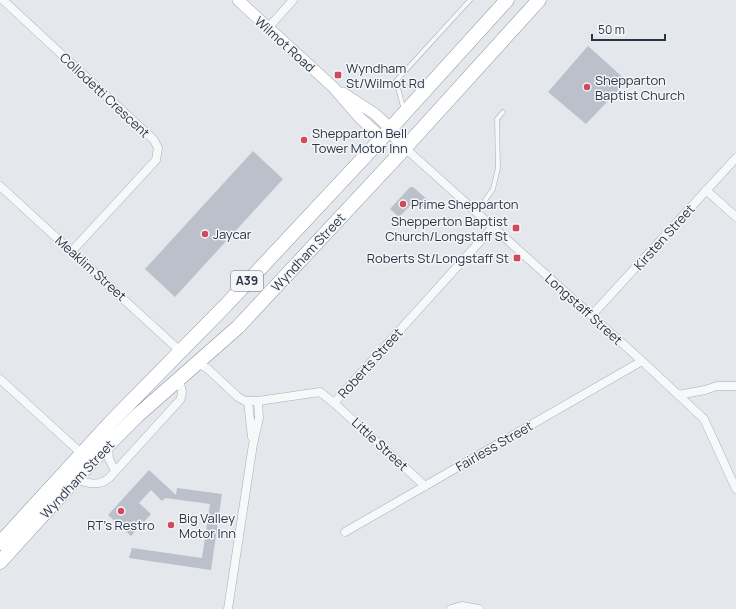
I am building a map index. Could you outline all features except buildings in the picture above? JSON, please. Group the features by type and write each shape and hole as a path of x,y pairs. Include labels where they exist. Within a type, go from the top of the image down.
{"highway":[{"name":"Wyndham Street","path":"0,543 110,423 226,304 386,133 507,0"},
{"name":"Wyndham Street","path":"0,562 75,480 138,415 238,327 405,148 539,0"},
{"path":"386,133 405,148"},
{"path":"180,351 198,363"}],"street":[{"name":"Collodetti Crescent","path":"3,0 154,140 158,148 156,160 72,251"},
{"name":"Wilmot Road","path":"238,0 333,87 375,114 386,133"},
{"path":"268,28 293,0"},
{"name":"Longstaff Street","path":"405,148 642,360 704,419 736,489"},
{"name":"Kirsten Street","path":"592,315 736,158"},
{"name":"Meaklim Street","path":"0,186 180,351"},
{"path":"706,190 736,217"},
{"name":"Roberts Street","path":"248,402 258,402 320,392 334,403 493,227"},
{"name":"Fairless Street","path":"345,532 642,360"},
{"path":"198,363 208,369 238,397 248,402 253,444"},
{"path":"0,379 82,454"},
{"path":"75,480 89,483 100,483 105,481 180,400 182,390 178,380"},
{"path":"678,395 706,390 717,386 736,386"},
{"path":"228,609 253,444 259,418 258,402"},
{"name":"Little Street","path":"334,403 425,486"},
{"path":"108,445 109,459 115,471"},
{"path":"451,609 462,606 479,609"}],"lane":[{"path":"404,112 396,81 470,0"},
{"path":"477,212 493,189 498,168 497,119 503,112"}],"place":[{"name":"Wyndham St/Wilmot Rd","path":"338,75"},
{"name":"Shepparton Baptist Church","path":"587,87"},
{"name":"Shepparton Bell Tower Motor Inn","path":"304,140"},
{"name":"Prime Shepparton","path":"403,204"},
{"name":"Shepperton Baptist Church/Longstaff St","path":"516,228"},
{"name":"Jaycar","path":"205,234"},
{"name":"Roberts St/Longstaff St","path":"517,258"},
{"name":"RT's Restro","path":"121,511"},
{"name":"Big Valley Motor Inn","path":"171,525"}]}
